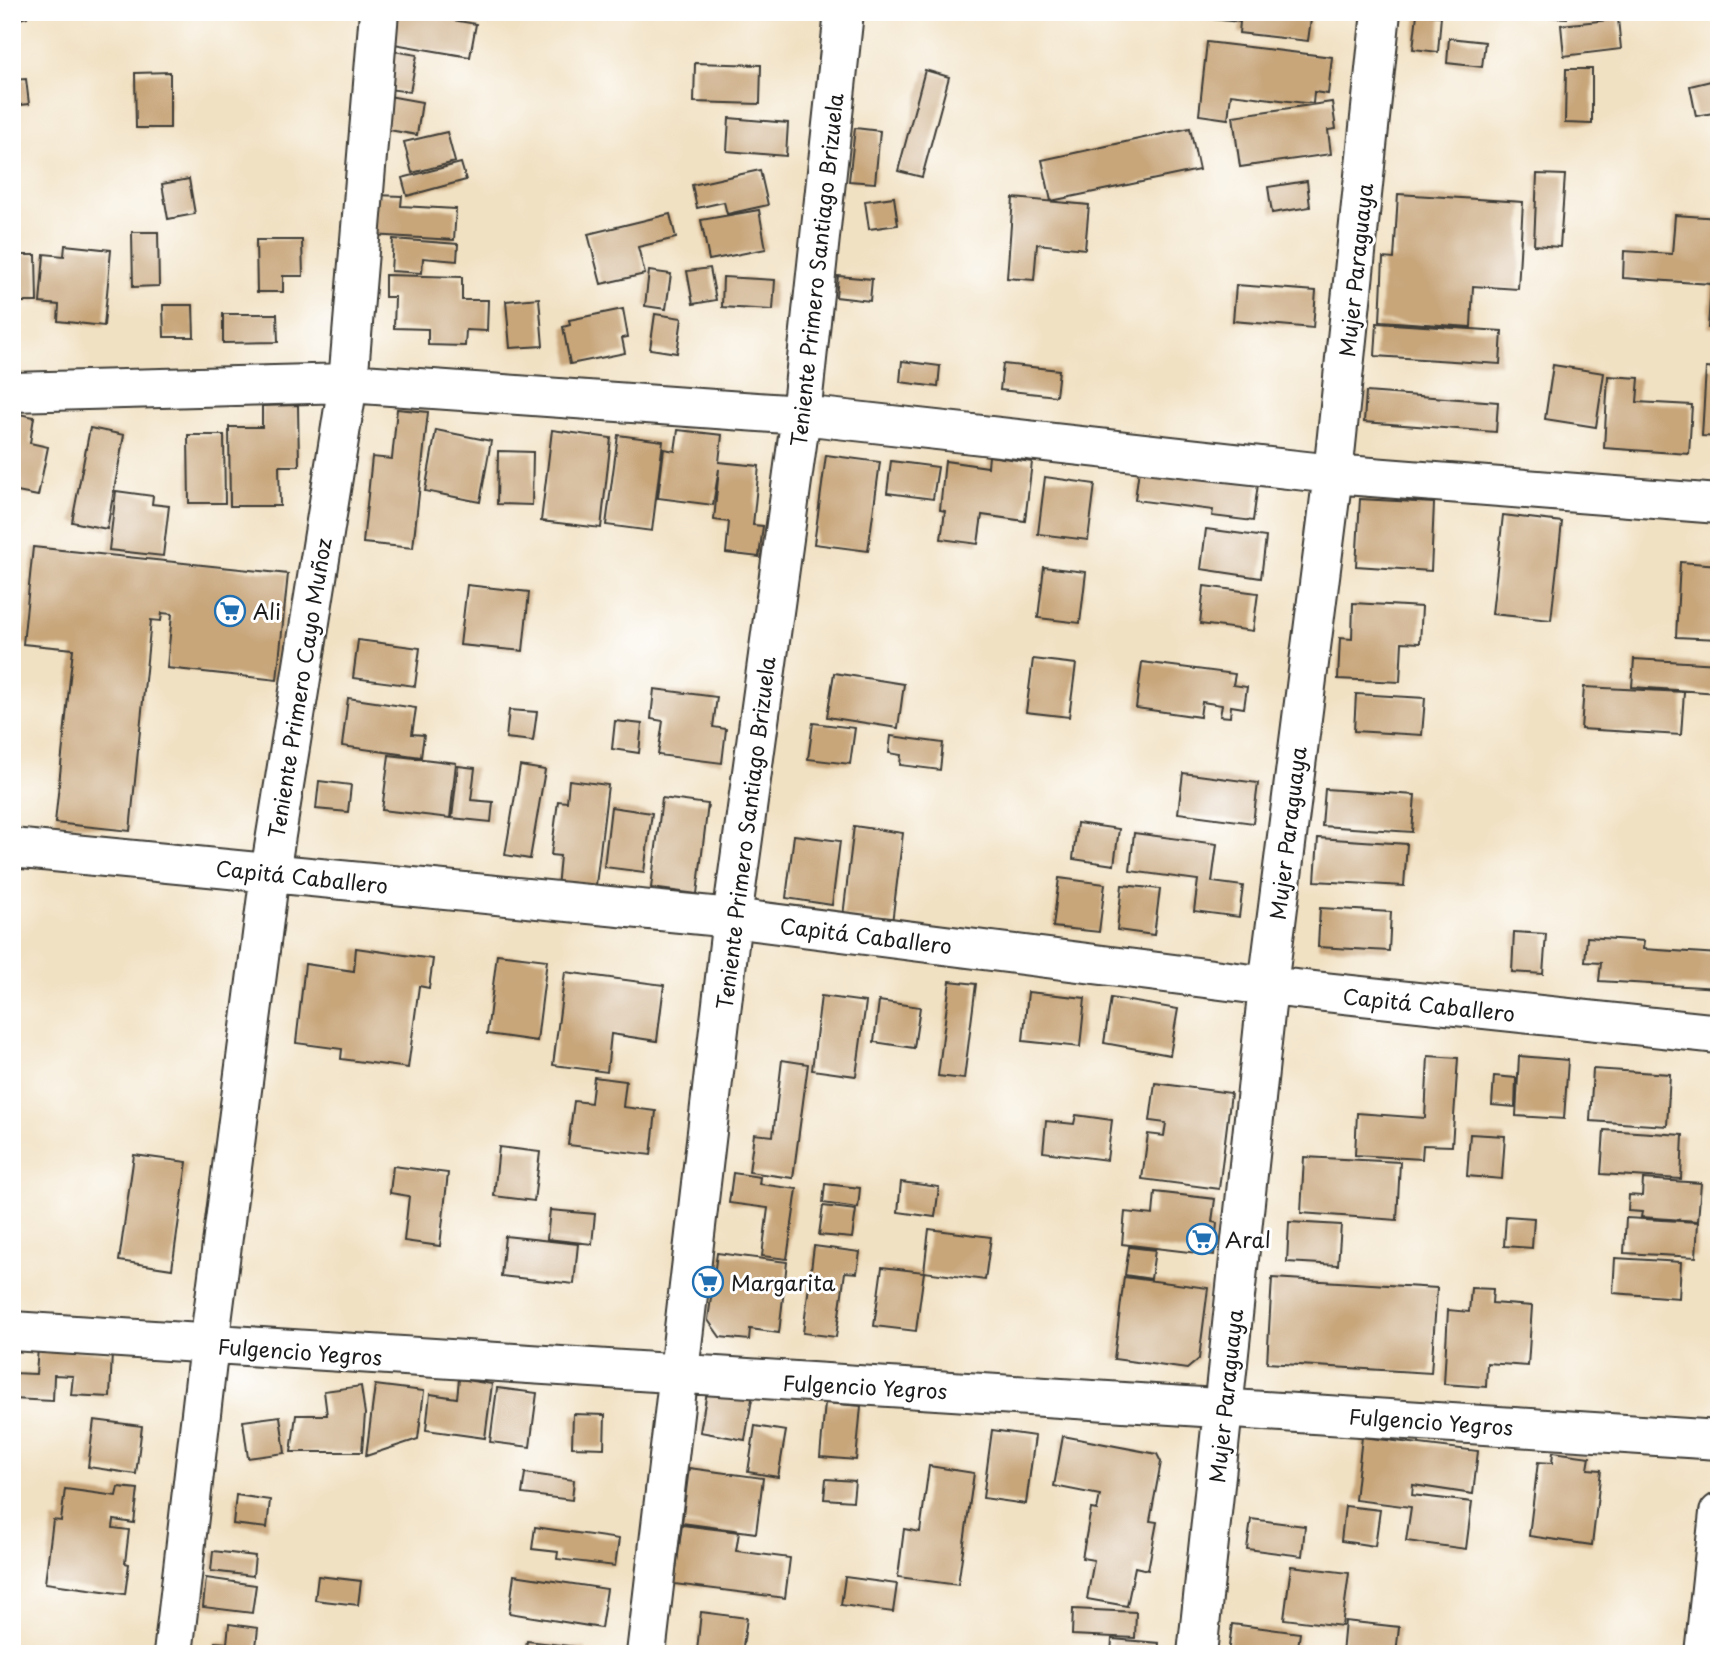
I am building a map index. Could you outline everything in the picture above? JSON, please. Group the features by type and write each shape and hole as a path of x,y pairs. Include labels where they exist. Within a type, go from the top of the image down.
{"street":[{"name":"Teniente Primero Cayo Muñoz","path":"173,1654 209,1345 270,873 348,383 379,12"},
{"name":"Teniente Primero Santiago Brizuela","path":"646,1654 732,918 801,415 844,12"},
{"name":"Mujer Paraguaya","path":"1197,1654 1268,986 1334,474 1381,12"},
{"path":"12,391 348,383 801,415 1334,474 1719,503"},
{"name":"Capitá Caballero","path":"12,848 732,918 1268,986 1719,1034"},
{"name":"Fulgencio Yegros","path":"12,1331 1719,1440"},
{"path":"1704,1654 1719,1513"}],"building":[{"path":"12,12 26,12 27,17 12,21"},
{"path":"392,12 407,12 476,24 470,57 388,43"},
{"path":"787,12 787,17 751,14"},
{"path":"1204,12 1312,12 1308,41 1239,33 1240,22 1203,18"},
{"path":"1532,12 1567,12 1567,18 1532,16"},
{"path":"1417,14 1441,16 1438,52 1413,49"},
{"path":"1618,19 1621,49 1564,56 1561,25"},
{"path":"1449,38 1485,42 1482,67 1447,63"},
{"path":"1207,42 1332,57 1328,94 1314,92 1313,104 1231,94 1228,119 1199,115"},
{"path":"388,50 417,55 410,92 381,88"},
{"path":"695,63 761,65 760,104 694,102"},
{"path":"1566,69 1592,69 1592,124 1565,123"},
{"path":"925,70 949,77 922,177 898,171"},
{"path":"170,72 170,128 136,128 135,73"},
{"path":"26,79 29,104 12,106 12,80"},
{"path":"1715,80 1719,112 1696,116 1690,86"},
{"path":"383,95 422,102 417,135 378,128"},
{"path":"1332,102 1336,129 1328,130 1331,154 1240,167 1233,116"},
{"path":"729,118 788,123 786,156 727,151"},
{"path":"855,128 880,131 875,183 849,181"},
{"path":"1190,128 1199,170 1051,201 1042,160"},
{"path":"447,132 455,162 412,173 404,142"},
{"path":"461,163 466,180 407,196 402,178"},
{"path":"760,170 768,205 727,214 724,202 697,208 692,185"},
{"path":"1537,174 1565,175 1560,247 1534,245"},
{"path":"189,179 195,214 168,219 162,184"},
{"path":"1307,181 1310,207 1272,213 1268,187"},
{"path":"1398,194 1523,202 1518,289 1473,286 1471,327 1380,321 1383,258 1394,259"},
{"path":"375,195 402,196 401,206 456,209 454,240 372,235"},
{"path":"894,197 898,225 869,229 865,201"},
{"path":"1013,198 1089,205 1085,249 1037,244 1034,280 1007,278"},
{"path":"759,210 766,249 709,260 701,220"},
{"path":"670,214 676,238 638,247 645,274 601,284 588,234"},
{"path":"1675,215 1719,218 1719,328 1708,328 1711,284 1623,278 1624,251 1672,254"},
{"path":"132,232 158,232 159,286 133,287"},
{"path":"393,239 458,244 457,261 423,258 422,273 391,271"},
{"path":"256,240 302,240 303,276 283,276 283,292 257,292"},
{"path":"65,245 111,250 104,326 58,321 59,305 40,303 44,254 64,256"},
{"path":"12,255 36,255 37,302 12,302"},
{"path":"710,268 716,300 693,304 687,271"},
{"path":"649,271 671,274 666,309 645,306"},
{"path":"385,275 462,277 462,300 488,300 487,331 466,330 465,346 428,345 428,329 394,328 395,297 385,297"},
{"path":"838,276 872,279 870,301 836,297"},
{"path":"723,277 775,280 773,310 722,307"},
{"path":"1236,285 1316,291 1313,328 1233,321"},
{"path":"539,298 543,346 510,348 506,301"},
{"path":"163,305 193,305 194,337 164,337"},
{"path":"623,309 628,337 622,338 625,353 570,364 563,327 570,325 569,320"},
{"path":"223,314 277,314 278,342 223,343"},
{"path":"655,314 682,318 677,353 650,349"},
{"path":"1377,323 1502,331 1500,364 1375,356"},
{"path":"902,361 940,366 938,387 900,382"},
{"path":"1003,364 1059,370 1056,396 1000,390"},
{"path":"1553,365 1604,373 1596,427 1545,419"},
{"path":"1706,368 1719,369 1719,437 1702,436"},
{"path":"1608,376 1639,378 1637,402 1692,405 1689,454 1604,448"},
{"path":"1366,392 1498,402 1496,432 1364,422"},
{"path":"298,405 299,466 279,466 280,506 230,506 229,427 262,427 262,406"},
{"path":"397,409 428,412 413,548 363,543 372,457 392,459"},
{"path":"14,413 34,417 30,443 48,447 38,496 12,491"},
{"path":"90,428 124,435 107,529 72,522"},
{"path":"436,430 491,441 480,502 425,491"},
{"path":"552,430 611,438 601,528 541,521"},
{"path":"678,430 722,435 719,462 759,466 753,525 763,526 759,557 726,553 729,522 714,520 719,469 713,505 658,498 664,449 675,451"},
{"path":"188,435 224,435 225,503 189,503"},
{"path":"618,435 663,441 652,531 606,525"},
{"path":"498,451 533,452 532,505 497,504"},
{"path":"826,455 880,462 868,551 814,544"},
{"path":"989,456 1032,462 1025,521 982,515 978,544 941,539 945,511 940,510 945,461 988,467"},
{"path":"891,461 938,467 933,499 887,493"},
{"path":"1139,469 1258,484 1253,521 1212,516 1213,510 1135,500"},
{"path":"1045,477 1095,484 1088,540 1038,534"},
{"path":"116,491 153,496 152,504 169,506 163,556 109,550"},
{"path":"1360,499 1434,503 1431,571 1356,566"},
{"path":"1503,515 1562,522 1551,620 1492,614"},
{"path":"1206,529 1266,537 1261,578 1201,569"},
{"path":"33,547 288,574 277,680 167,668 172,614 162,613 161,621 151,620 130,831 55,823 73,649 23,644"},
{"path":"1680,562 1719,565 1719,639 1676,637"},
{"path":"1044,567 1086,572 1080,623 1038,618"},
{"path":"467,585 529,592 523,651 460,645"},
{"path":"1204,586 1258,593 1253,631 1200,624"},
{"path":"1353,603 1422,607 1420,643 1402,642 1400,682 1338,679 1340,638 1352,639"},
{"path":"358,640 420,648 415,686 353,678"},
{"path":"1033,659 1076,664 1069,717 1026,712"},
{"path":"1634,659 1719,664 1719,693 1632,687"},
{"path":"1142,662 1235,674 1233,685 1247,687 1244,708 1231,706 1230,717 1220,716 1222,705 1202,702 1200,717 1136,708"},
{"path":"834,673 904,684 898,728 827,717"},
{"path":"1584,687 1684,692 1681,735 1581,729"},
{"path":"654,689 717,697 713,727 726,729 722,763 658,755 663,721 651,719"},
{"path":"1356,694 1425,698 1422,735 1354,731"},
{"path":"348,698 416,708 412,734 424,735 421,757 342,746"},
{"path":"509,710 537,712 533,741 506,738"},
{"path":"615,721 642,724 639,753 612,749"},
{"path":"813,723 855,728 850,764 808,759"},
{"path":"891,736 943,743 940,770 900,765 901,755 889,753"},
{"path":"389,755 456,763 450,818 382,810"},
{"path":"458,766 475,768 471,800 493,802 491,822 452,818"},
{"path":"520,766 545,770 530,859 505,855"},
{"path":"1183,773 1258,783 1253,823 1178,813"},
{"path":"569,780 608,785 595,893 557,888 560,856 551,855 558,801 567,802"},
{"path":"319,781 351,785 348,812 316,809"},
{"path":"1325,789 1415,795 1412,832 1322,826"},
{"path":"662,798 708,804 697,894 651,888"},
{"path":"611,807 652,813 644,872 604,867"},
{"path":"1077,823 1119,829 1114,865 1073,859"},
{"path":"854,826 903,833 892,923 843,916"},
{"path":"1134,833 1217,844 1212,882 1243,886 1239,917 1194,911 1198,880 1130,871"},
{"path":"794,835 840,841 832,905 786,898"},
{"path":"1318,838 1407,844 1404,886 1315,881"},
{"path":"1059,878 1105,884 1099,932 1053,927"},
{"path":"1122,885 1160,889 1154,935 1117,930"},
{"path":"1320,908 1391,912 1389,951 1318,947"},
{"path":"1514,932 1546,934 1543,974 1512,972"},
{"path":"1587,937 1644,941 1643,949 1719,954 1719,988 1599,981 1601,963 1585,962"},
{"path":"356,948 433,959 429,988 419,986 408,1068 341,1059 342,1049 296,1043 305,964 354,971"},
{"path":"497,954 547,960 537,1041 487,1034"},
{"path":"565,972 664,985 657,1041 611,1034 607,1072 553,1065"},
{"path":"950,981 976,984 964,1079 938,1076"},
{"path":"1028,992 1085,998 1080,1047 1023,1041"},
{"path":"821,996 866,1002 856,1076 812,1070"},
{"path":"1111,998 1178,1009 1170,1055 1104,1043"},
{"path":"879,1001 920,1007 914,1048 874,1042"},
{"path":"1428,1056 1458,1058 1452,1146 1423,1145 1422,1159 1355,1155 1357,1113 1425,1118"},
{"path":"1519,1056 1568,1060 1564,1119 1516,1116"},
{"path":"782,1060 808,1064 793,1178 749,1172 754,1134 773,1136"},
{"path":"1593,1069 1670,1074 1667,1126 1590,1121"},
{"path":"1494,1076 1516,1078 1515,1107 1492,1105"},
{"path":"594,1077 626,1081 623,1107 656,1111 651,1155 568,1145 574,1101 591,1103"},
{"path":"1155,1083 1231,1093 1219,1189 1142,1179 1148,1134 1164,1136 1166,1123 1150,1121"},
{"path":"1076,1115 1112,1120 1107,1160 1043,1152 1046,1121 1074,1124"},
{"path":"1604,1130 1683,1135 1681,1179 1601,1174"},
{"path":"1470,1134 1505,1136 1502,1179 1467,1176"},
{"path":"499,1147 540,1152 534,1201 494,1196"},
{"path":"134,1155 187,1162 172,1269 119,1261"},
{"path":"1304,1157 1400,1162 1397,1220 1301,1213"},
{"path":"393,1166 448,1173 440,1246 404,1241 409,1196 390,1193"},
{"path":"733,1173 760,1177 759,1184 797,1189 787,1259 762,1256 768,1208 729,1203"},
{"path":"1643,1179 1701,1183 1698,1221 1641,1217 1642,1212 1628,1211 1629,1195 1642,1196"},
{"path":"901,1182 939,1187 935,1217 898,1212"},
{"path":"825,1184 860,1188 858,1208 823,1203"},
{"path":"1155,1192 1215,1199 1212,1222 1217,1223 1214,1255 1122,1244 1125,1212 1153,1215"},
{"path":"823,1206 856,1210 852,1238 819,1235"},
{"path":"550,1210 595,1214 592,1244 547,1239"},
{"path":"1506,1216 1534,1218 1532,1248 1504,1246"},
{"path":"1626,1218 1698,1222 1696,1257 1624,1253"},
{"path":"1289,1222 1341,1225 1338,1265 1287,1262"},
{"path":"929,1229 991,1237 985,1280 924,1272"},
{"path":"505,1236 578,1244 574,1284 501,1276"},
{"path":"814,1246 860,1252 857,1273 845,1272 836,1337 803,1333"},
{"path":"1129,1247 1155,1250 1151,1279 1125,1275"},
{"path":"717,1253 787,1262 779,1333 750,1329 749,1340 720,1337 708,1320"},
{"path":"1615,1258 1681,1262 1679,1298 1613,1293"},
{"path":"882,1267 924,1272 916,1331 874,1326"},
{"path":"1124,1277 1208,1288 1199,1359 1187,1369 1114,1359"},
{"path":"1272,1278 1437,1288 1431,1373 1267,1363"},
{"path":"1471,1288 1493,1289 1492,1303 1532,1306 1528,1366 1487,1363 1486,1387 1444,1384 1448,1310 1469,1312"},
{"path":"38,1348 112,1353 110,1397 71,1395 73,1376 54,1375 53,1401 12,1399 12,1373 36,1374"},
{"path":"459,1379 492,1384 485,1438 426,1430 430,1394 457,1398"},
{"path":"375,1385 424,1391 418,1439 366,1456"},
{"path":"361,1386 365,1414 362,1452 291,1452 296,1415 327,1415 324,1391"},
{"path":"708,1386 753,1393 745,1440 700,1432"},
{"path":"497,1388 537,1393 530,1447 490,1442"},
{"path":"825,1403 861,1406 856,1460 820,1457"},
{"path":"573,1414 605,1415 604,1448 572,1447"},
{"path":"280,1416 285,1453 248,1458 243,1421"},
{"path":"94,1420 142,1426 136,1474 88,1467"},
{"path":"755,1426 786,1431 778,1477 748,1472"},
{"path":"992,1430 1035,1436 1026,1504 983,1498"},
{"path":"1063,1436 1157,1454 1161,1462 1150,1521 1157,1522 1148,1570 1135,1567 1127,1606 1087,1599 1094,1560 1082,1558 1091,1509 1097,1510 1100,1495 1054,1486"},
{"path":"1362,1437 1478,1451 1473,1494 1413,1485 1412,1495 1472,1502 1466,1549 1406,1541 1411,1507 1355,1500"},
{"path":"1553,1452 1590,1457 1588,1469 1601,1470 1592,1545 1529,1536 1538,1462 1552,1463"},
{"path":"929,1466 974,1473 958,1585 898,1577 904,1529 920,1532"},
{"path":"689,1468 763,1478 756,1533 682,1523"},
{"path":"525,1473 574,1480 572,1500 522,1494"},
{"path":"826,1479 855,1481 853,1501 824,1499"},
{"path":"118,1487 138,1489 134,1523 114,1520 113,1528 129,1530 125,1563 129,1564 125,1594 45,1583 53,1520 61,1521 65,1489 116,1496"},
{"path":"236,1495 270,1500 267,1528 233,1524"},
{"path":"1345,1506 1380,1510 1375,1546 1341,1541"},
{"path":"1251,1519 1305,1526 1302,1556 1247,1549"},
{"path":"682,1525 739,1532 736,1551 790,1558 785,1598 674,1584"},
{"path":"535,1527 619,1539 615,1566 557,1559 558,1552 532,1549"},
{"path":"213,1551 255,1556 253,1576 211,1571"},
{"path":"1291,1566 1349,1573 1342,1626 1284,1619"},
{"path":"514,1575 607,1589 601,1628 509,1613"},
{"path":"318,1576 361,1581 358,1605 315,1600"},
{"path":"845,1577 897,1584 893,1612 841,1605"},
{"path":"206,1578 256,1585 252,1613 203,1607"},
{"path":"1073,1609 1136,1612 1135,1638 1072,1635"},
{"path":"701,1612 747,1618 742,1654 697,1651"},
{"path":"1345,1621 1399,1627 1396,1654 1342,1654"},
{"path":"229,1624 258,1628 256,1647 271,1649 271,1654 213,1654 215,1642 227,1643"},
{"path":"1232,1624 1300,1633 1297,1654 1228,1654"},
{"path":"1112,1639 1159,1643 1158,1654 1111,1654"},
{"path":"527,1641 586,1648 585,1654 525,1654"}],"place":[{"name":"Ali","path":"230,611"},
{"name":"Aral","path":"1202,1239"},
{"name":"Margarita","path":"708,1282"}]}
